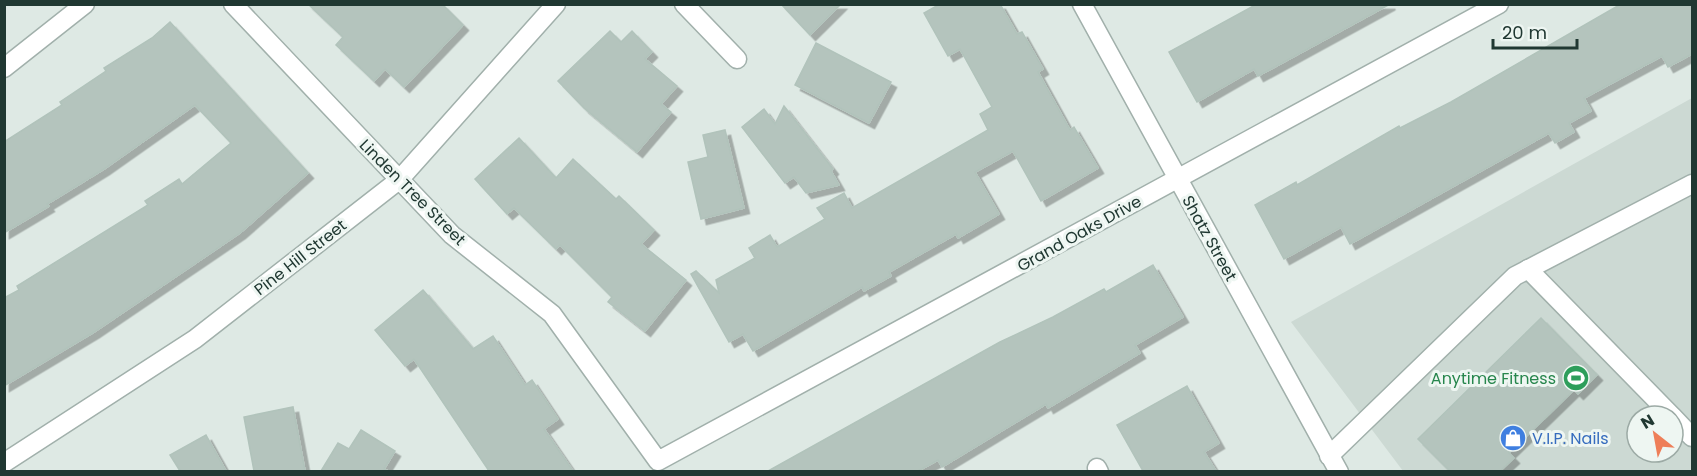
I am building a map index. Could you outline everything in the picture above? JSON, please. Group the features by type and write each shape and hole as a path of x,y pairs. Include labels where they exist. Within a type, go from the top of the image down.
{"street":[{"path":"4,68 85,4"},
{"name":"Linden Tree Street","path":"233,4 452,235 552,314 658,461"},
{"name":"Pine Hill Street","path":"4,463 195,339 399,180 556,4"},
{"path":"684,4 737,60"},
{"name":"Shatz Street","path":"1082,4 1334,464"},
{"name":"Grand Oaks Drive","path":"658,461 1499,4"},
{"path":"1334,464 1515,276 1692,184"},
{"path":"1528,269 1659,404"}],"shaded area":[{"path":"1692,98 1692,471 1403,471 1291,322"}],"building":[{"path":"308,4 442,4 463,25 404,87 385,69 374,81 336,45 343,37"},
{"path":"781,4 841,4 810,35"},
{"path":"940,4 1000,4 1017,34 1022,32 1043,69 1038,72 1070,130 1074,127 1098,168 1041,201 1013,151 975,172 999,214 958,238 956,234 889,272 891,276 864,291 862,287 753,351 743,334 729,342 691,274 696,271 719,293 716,280 755,258 749,248 770,235 777,247 825,219 817,208 844,193 852,208 988,130 980,114 992,107 960,49 948,56 924,13"},
{"path":"1257,4 1390,4 1258,76 1254,69 1197,102 1169,52"},
{"path":"1621,4 1692,4 1692,54 1668,67 1662,56 1584,98 1591,111 1569,123 1574,132 1555,143 1549,133 1350,244 1341,227 1284,259 1255,205 1296,182 1297,185 1399,126 1400,128 1451,102"},
{"path":"170,22 308,173 240,233 94,332 4,386 4,298 19,290 17,286 148,205 145,201 179,179 182,184 231,143 195,105 104,169 47,204 49,206 4,233 4,142 62,105 60,102 106,71 104,68 152,38"},
{"path":"610,31 621,42 632,31 652,52 645,59 677,86 661,104 671,112 637,152 584,108 558,81"},
{"path":"816,43 891,82 869,123 795,85"},
{"path":"784,106 833,169 831,171 839,185 806,193 794,177 785,183 742,127 764,109 775,124"},
{"path":"725,130 744,208 701,219 688,162 708,157 703,135"},
{"path":"519,138 556,178 573,159 616,199 619,196 654,230 641,244 686,280 645,331 608,302 612,297 560,245 556,249 514,208 507,214 475,179"},
{"path":"1153,265 1183,317 1135,345 1140,353 1048,408 1046,404 942,467 938,460 918,471 768,471 1000,342 1104,289 1106,292"},
{"path":"423,290 473,349 493,336 525,385 532,380 558,419 544,429 573,471 489,471 414,359 405,366 375,330"},
{"path":"1541,318 1597,375 1578,394 1574,390 1509,453 1514,458 1500,471 1450,471 1418,439"},
{"path":"1187,386 1219,443 1204,452 1216,471 1143,471 1117,425"},
{"path":"293,407 305,471 254,471 244,417"},
{"path":"361,430 395,451 384,469 388,471 321,471 338,443 349,449"},
{"path":"206,435 226,471 180,471 170,455"}],"place":[{"name":"Anytime Fitness","path":"1576,378"},
{"name":"V.I.P. Nails","path":"1513,438"}]}
